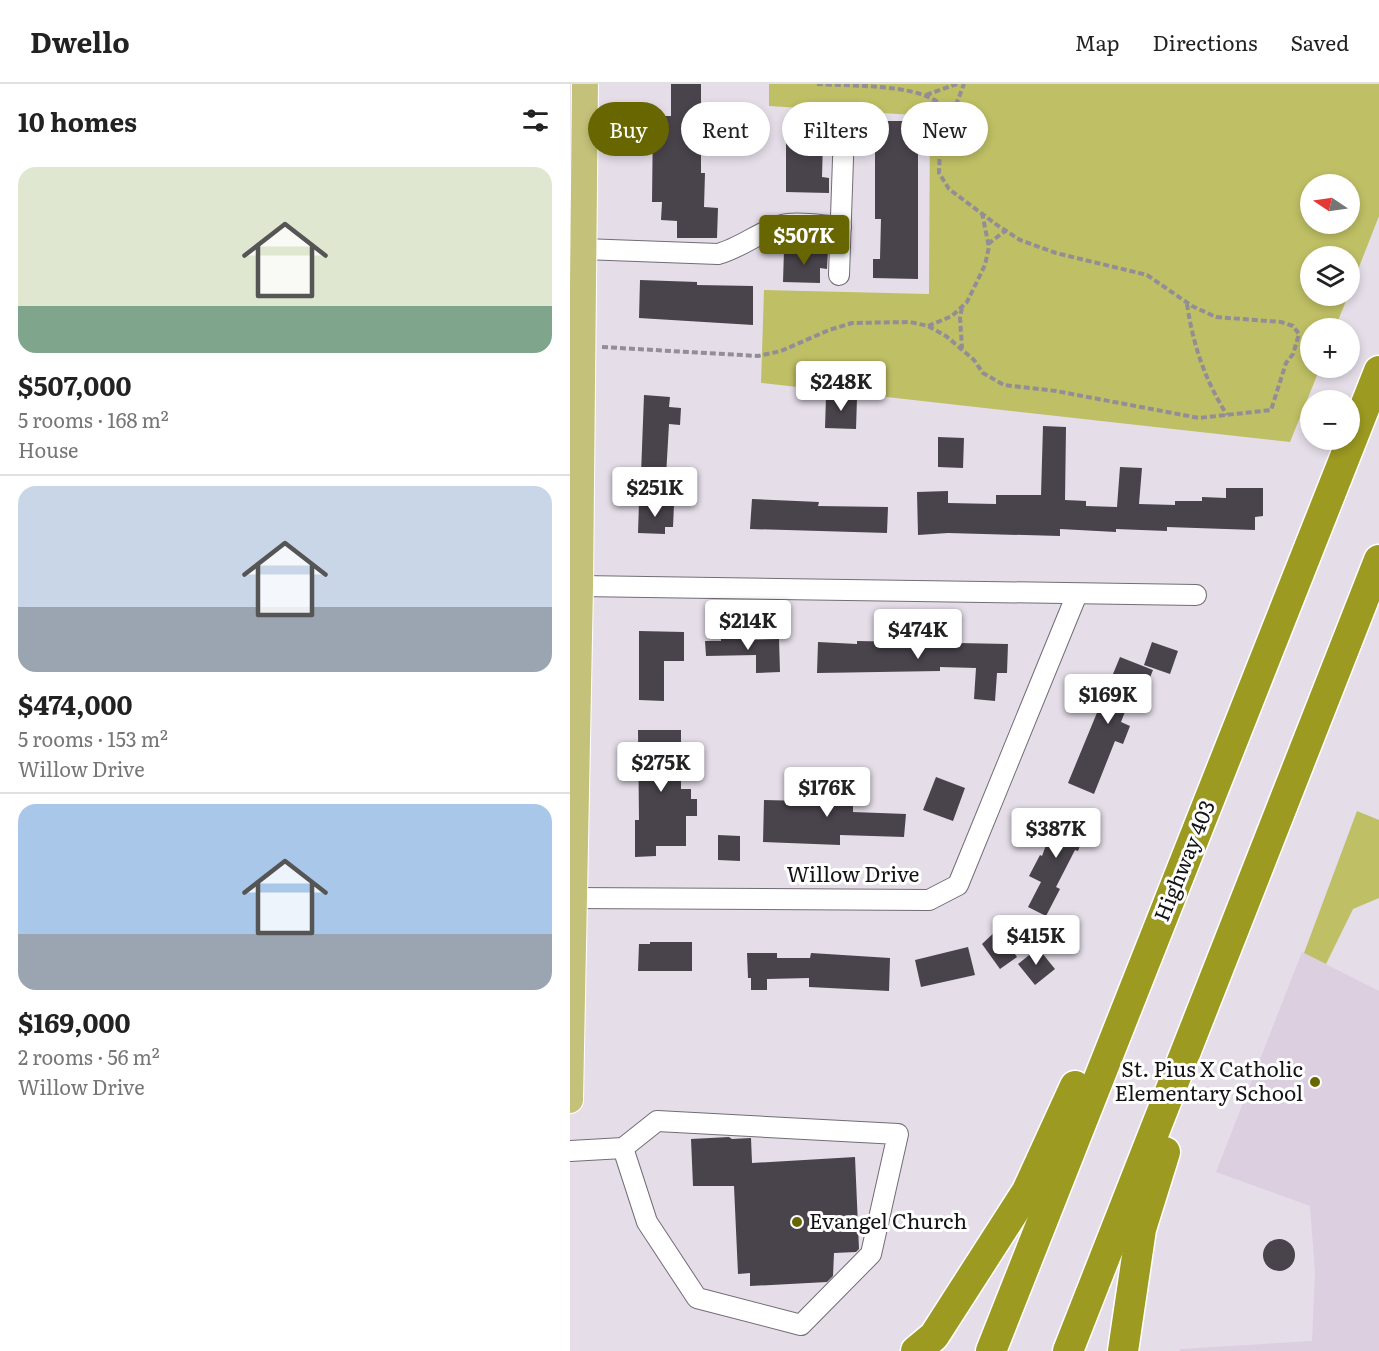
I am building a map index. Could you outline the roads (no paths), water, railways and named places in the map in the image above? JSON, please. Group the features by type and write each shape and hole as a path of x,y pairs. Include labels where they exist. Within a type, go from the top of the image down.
{"highway":[{"name":"Highway 403","path":"991,1351 1379,371"},
{"path":"1068,1351 1379,560"},
{"path":"916,1351 934,1336 1028,1191 1137,948 1183,865"},
{"path":"1123,1351 1141,1229 1202,1038 1216,972"}],"main road":[{"path":"570,1100 572,898 580,586 585,84"}],"street":[{"path":"839,275 843,156"},
{"path":"583,249 718,254 732,250 775,228 788,224 841,227"},
{"path":"580,586 1196,595"},
{"name":"Willow Drive","path":"572,898 929,900 958,885 1077,594"},
{"path":"570,1151 623,1148 657,1121 898,1134 871,1254 801,1325 697,1298 647,1222 623,1148"}],"place":[{"name":"St. Pius X Catholic Elementary School","path":"1315,1082"},
{"name":"Evangel Church","path":"797,1222"}]}
